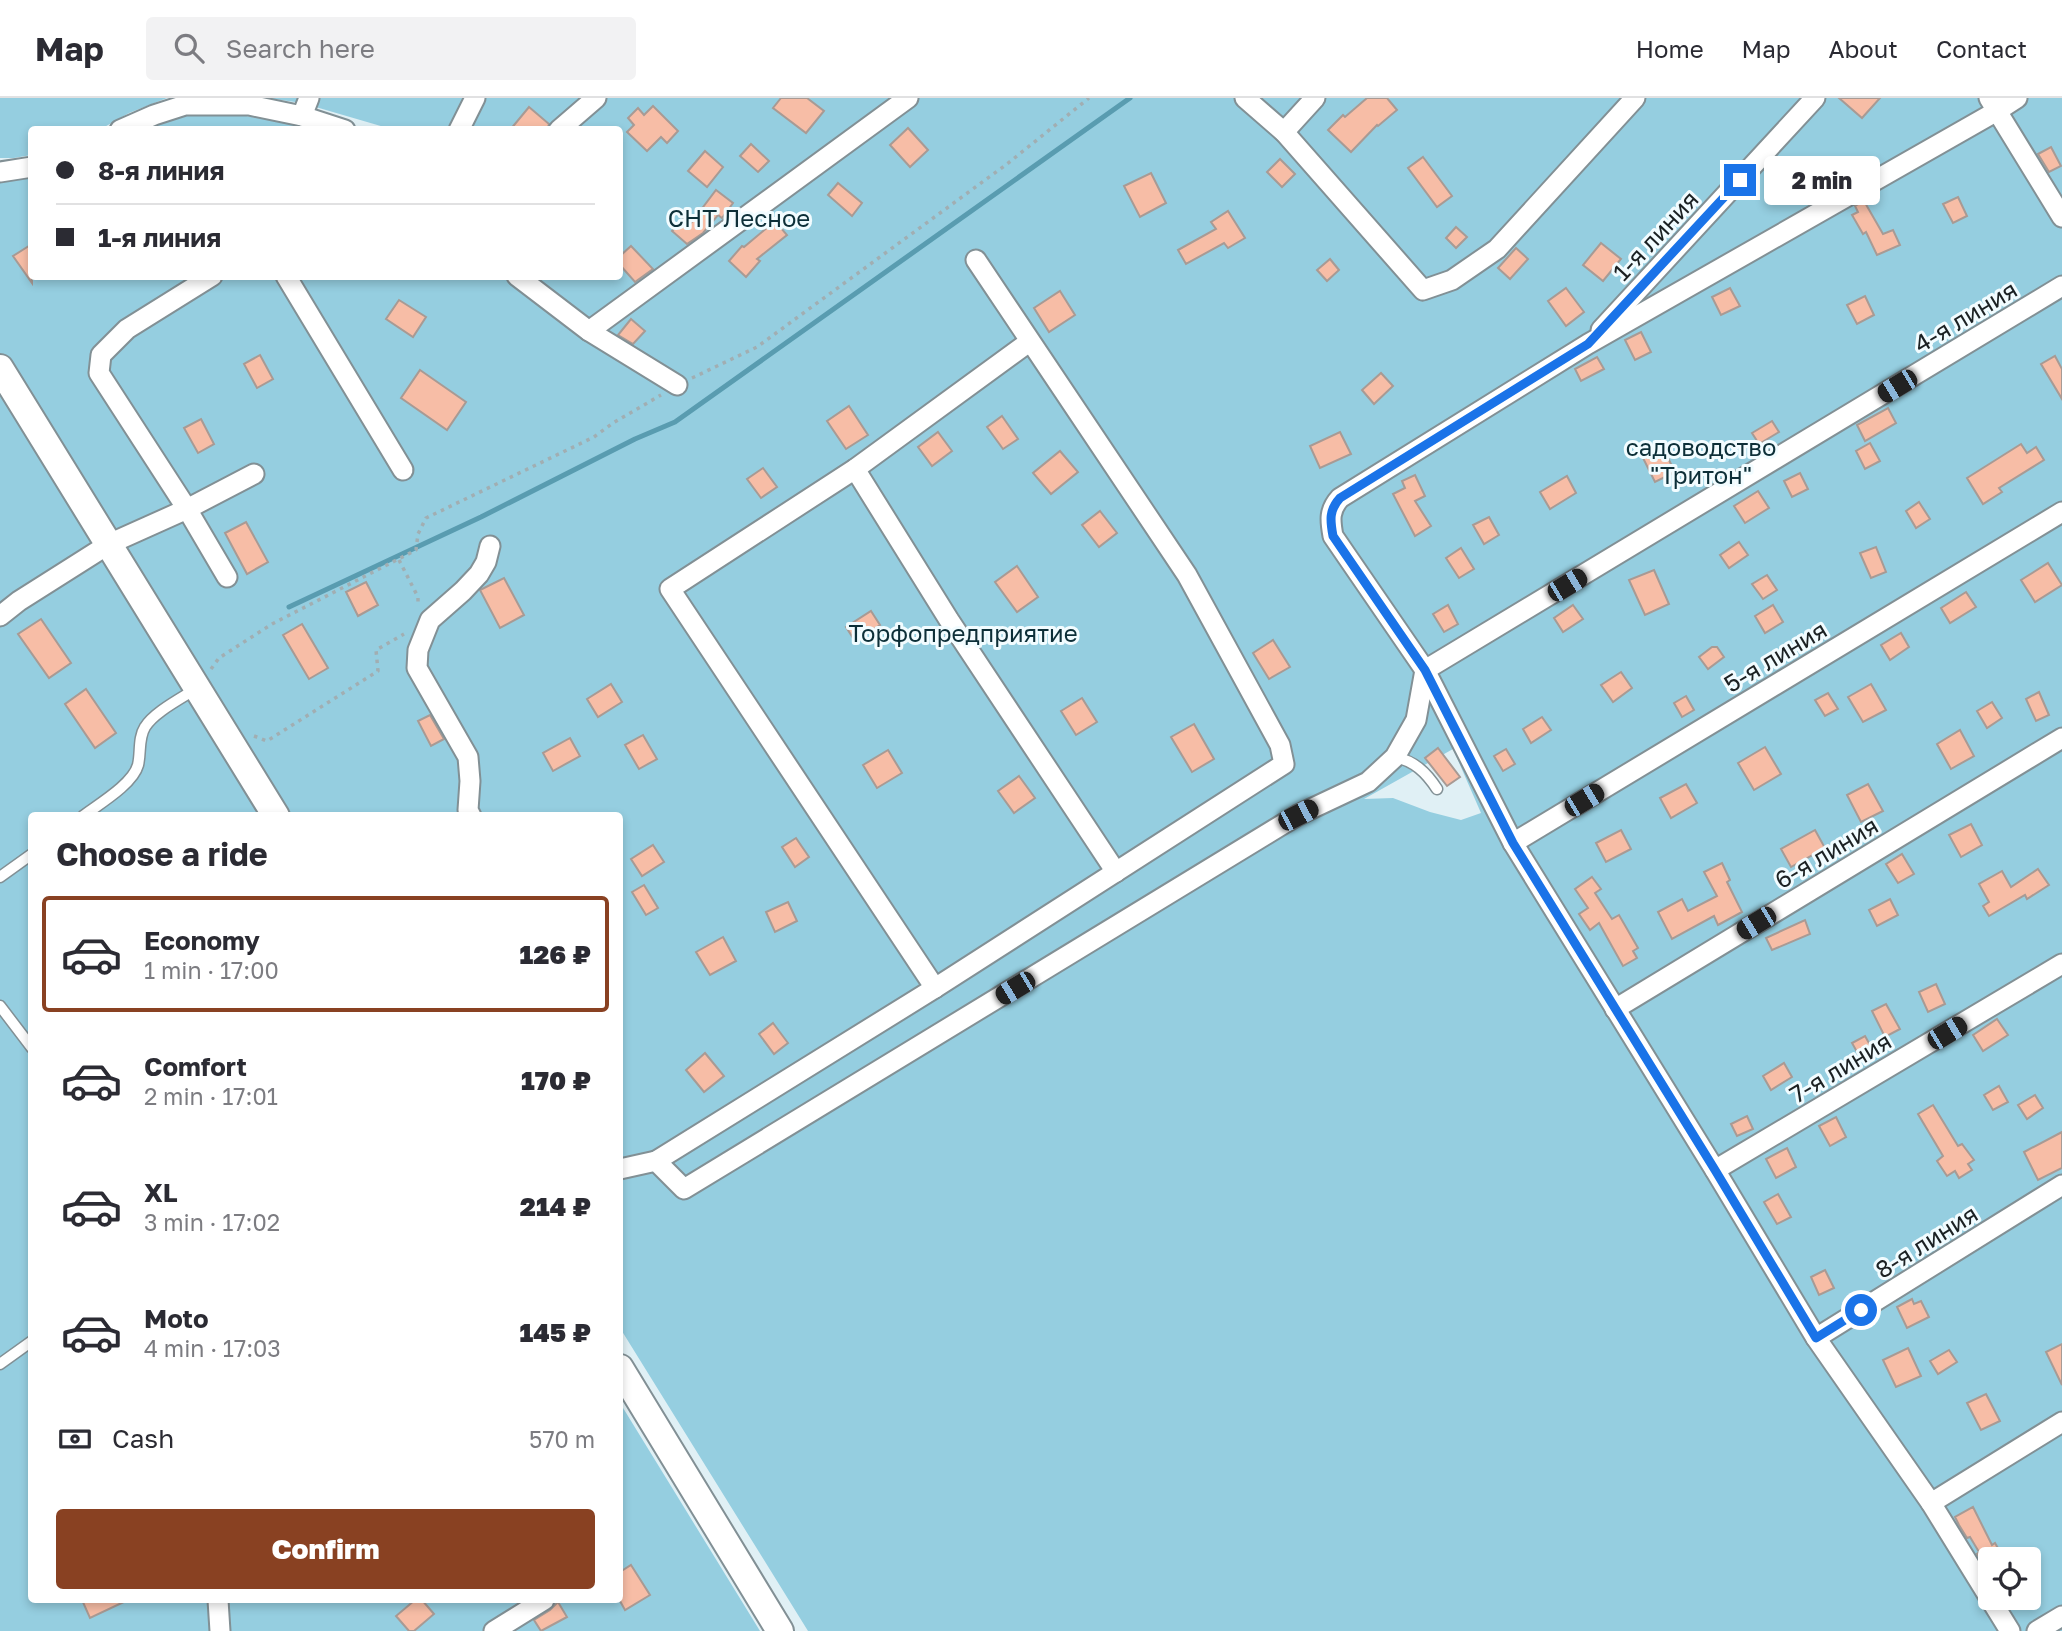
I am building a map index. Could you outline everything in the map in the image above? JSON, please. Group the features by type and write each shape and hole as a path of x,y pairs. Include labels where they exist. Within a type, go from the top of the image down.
{"main road":[{"path":"0,369 108,544 202,681 274,812"},
{"path":"623,1373 780,1631"}],"street":[{"path":"461,126 475,98"},
{"path":"564,126 596,98"},
{"path":"589,331 908,98"},
{"path":"1245,98 1284,132 1423,290 1452,280 1497,249 1635,98"},
{"path":"1284,132 1315,98"},
{"name":"1-я линия","path":"1588,344 1815,98"},
{"path":"2010,1631 1931,1503 1816,1338 1513,843 1425,670 1333,536 1330,514 1340,498 1588,344 1993,105 2017,98"},
{"path":"129,126 185,105 306,107 338,126"},
{"path":"1993,105 2062,217"},
{"path":"0,172 28,168"},
{"path":"623,1168 656,1161 935,988 1284,764 1280,745 1187,575 976,260"},
{"path":"206,280 127,329 101,355 99,373 187,509 227,577"},
{"path":"288,280 403,470"},
{"path":"522,280 589,331 677,385"},
{"name":"4-я линия","path":"1425,670 2062,286"},
{"path":"935,988 670,589 855,469 1029,342"},
{"path":"855,469 949,620 1116,872"},
{"path":"0,616 108,544 187,509 254,474"},
{"name":"5-я линия","path":"1513,843 2062,512"},
{"path":"466,812 468,757 417,668 418,650 430,621 479,574 486,562 490,545"},
{"path":"656,1161 684,1189 1298,815 1368,782 1395,757 1416,720 1425,670"},
{"name":"6-я линия","path":"1615,1009 2062,738"},
{"name":"7-я линия","path":"1715,1170 2062,964"},
{"name":"8-я линия","path":"1816,1338 2062,1185"},
{"path":"1931,1503 2062,1422"},
{"path":"218,1603 220,1631"},
{"path":"494,1631 539,1603"},
{"path":"2037,1631 2062,1616"}],"lane":[{"path":"88,812 120,789 138,767 145,727 202,681"},
{"path":"1395,757 1419,767 1437,789"},
{"path":"0,877 28,857"},
{"path":"0,1006 28,1043"},
{"path":"0,1364 28,1344"}],"path":[{"path":"202,681 219,658 272,624 416,550 418,534 426,518 594,437 677,385 757,347 996,172 1089,98"},
{"path":"399,561 418,597 417,617"},
{"path":"253,736 267,741 378,671 376,650 407,633"}],"green space":[{"path":"0,98 167,98 129,113 106,126 28,126 28,156 0,158"},
{"path":"267,98 2062,98 2062,1631 808,1631 623,1333 623,812 28,812 28,1603 623,1603 623,1408 760,1631 0,1631 0,181 28,175 28,280 623,280 623,126 381,126 302,103","holes":["1453,749 1481,813 1461,820 1393,798 1364,799"]},
{"path":"224,112 304,126 156,126 181,115"}],"building":[{"path":"781,98 807,98 824,111 806,133 773,108"},
{"path":"1367,98 1387,98 1397,110 1377,125 1351,152 1328,130"},
{"path":"1839,98 1880,98 1862,118"},
{"path":"653,106 678,131 667,143 661,137 647,151 627,132 634,125 628,118 638,108 644,115"},
{"path":"529,107 549,124 548,126 513,126"},
{"path":"908,128 928,150 910,167 890,145"},
{"path":"751,144 769,161 758,172 740,156"},
{"path":"2051,147 2061,166 2049,172 2038,154"},
{"path":"705,151 723,167 707,187 688,171"},
{"path":"1423,157 1452,196 1437,207 1408,168"},
{"path":"1280,159 1295,174 1282,187 1267,172"},
{"path":"1151,173 1166,203 1140,217 1124,186"},
{"path":"838,183 862,203 852,216 828,195"},
{"path":"716,190 733,203 722,218 718,215 703,233 687,244 672,231 685,217 691,223"},
{"path":"1958,197 1967,216 1953,223 1943,204"},
{"path":"1864,201 1883,234 1893,230 1900,245 1877,255 1866,232 1863,234 1852,215 1858,212 1855,206"},
{"path":"1228,211 1245,238 1228,248 1224,243 1186,264 1178,250 1216,229 1211,222"},
{"path":"775,221 787,235 757,259 760,261 746,277 729,261 742,246"},
{"path":"1456,227 1467,237 1456,248 1446,238"},
{"path":"1601,243 1621,259 1603,281 1583,265"},
{"path":"631,246 653,269 635,282 623,268 623,253"},
{"path":"28,247 28,277 13,256"},
{"path":"1516,248 1528,259 1510,279 1498,268"},
{"path":"1330,259 1339,270 1327,281 1317,270"},
{"path":"1566,288 1584,312 1566,326 1548,301"},
{"path":"1730,288 1740,306 1721,315 1712,297"},
{"path":"1060,291 1075,315 1049,332 1034,308"},
{"path":"1865,296 1874,315 1857,324 1847,305"},
{"path":"399,300 426,317 413,337 386,319"},
{"path":"631,319 645,331 633,344 618,335"},
{"path":"1641,332 1651,352 1635,360 1625,340"},
{"path":"260,355 273,379 257,388 244,364"},
{"path":"2055,356 2062,369 2062,399 2041,364"},
{"path":"1597,357 1604,369 1581,381 1575,369"},
{"path":"420,370 466,402 447,430 401,398"},
{"path":"1381,373 1393,386 1374,404 1362,390"},
{"path":"849,406 868,435 846,449 827,421"},
{"path":"1888,408 1896,423 1865,441 1857,425"},
{"path":"1002,416 1018,439 1003,449 987,427"},
{"path":"201,419 214,444 198,453 184,428"},
{"path":"1772,421 1779,432 1759,444 1752,433"},
{"path":"938,432 952,451 932,466 918,447"},
{"path":"1340,432 1351,454 1320,468 1310,446"},
{"path":"1660,442 1675,472 1655,482 1640,452"},
{"path":"1870,443 1880,461 1865,469 1856,451"},
{"path":"2021,444 2027,453 2036,447 2044,460 1999,488 2002,492 1983,504 1967,478"},
{"path":"1060,451 1078,472 1051,494 1033,473"},
{"path":"763,468 777,487 761,498 747,479"},
{"path":"1800,473 1808,489 1792,497 1784,481"},
{"path":"1415,475 1425,496 1415,501 1431,526 1415,536 1393,494 1405,488 1402,481"},
{"path":"1567,476 1576,493 1550,509 1540,492"},
{"path":"1758,491 1769,508 1745,523 1734,506"},
{"path":"1919,502 1930,519 1916,528 1906,511"},
{"path":"1100,511 1117,533 1099,547 1082,525"},
{"path":"1489,517 1499,535 1484,544 1473,525"},
{"path":"246,522 268,562 247,574 225,533"},
{"path":"1739,542 1748,555 1729,568 1720,555"},
{"path":"1876,547 1886,572 1871,578 1860,553"},
{"path":"1461,548 1474,569 1459,578 1446,558"},
{"path":"2048,563 2062,585 2035,602 2021,580"},
{"path":"1017,566 1038,597 1017,612 995,582"},
{"path":"1654,570 1669,604 1645,615 1629,580"},
{"path":"1767,575 1777,590 1763,599 1752,584"},
{"path":"504,578 524,615 500,628 480,590"},
{"path":"366,582 378,605 358,616 346,592"},
{"path":"1966,592 1976,607 1950,623 1941,608"},
{"path":"1448,605 1458,624 1444,632 1433,614"},
{"path":"1573,605 1583,619 1563,632 1554,618"},
{"path":"1773,605 1783,622 1765,633 1755,616"},
{"path":"871,611 880,625 855,641 846,627"},
{"path":"41,619 71,663 49,678 18,634"},
{"path":"302,624 328,668 309,679 283,635"},
{"path":"1901,633 1909,647 1890,660 1881,645"},
{"path":"1273,640 1290,667 1269,679 1253,653"},
{"path":"1712,647 1717,647 1724,657 1708,669 1699,657"},
{"path":"1621,672 1632,688 1613,702 1601,685"},
{"path":"611,684 622,702 598,717 587,699"},
{"path":"1871,684 1886,710 1863,722 1848,697"},
{"path":"86,689 116,733 95,748 65,704"},
{"path":"2039,692 2049,715 2036,721 2026,699"},
{"path":"1828,693 1838,709 1825,716 1815,700"},
{"path":"1686,696 1694,710 1682,717 1674,703"},
{"path":"1082,698 1097,722 1076,735 1061,711"},
{"path":"1992,702 2002,718 1987,728 1977,711"},
{"path":"430,715 444,739 431,746 418,721"},
{"path":"1542,717 1551,730 1531,743 1523,729"},
{"path":"1194,724 1214,759 1192,772 1171,737"},
{"path":"1960,730 1974,756 1951,769 1937,744"},
{"path":"643,735 657,759 639,769 625,745"},
{"path":"570,738 580,756 553,771 543,753"},
{"path":"1765,747 1781,774 1754,790 1738,763"},
{"path":"1438,748 1460,777 1447,786 1425,758"},
{"path":"1506,749 1515,764 1503,771 1494,756"},
{"path":"888,750 902,773 877,788 863,765"},
{"path":"1019,776 1035,798 1014,813 998,791"},
{"path":"1686,784 1697,803 1671,818 1660,798"},
{"path":"1868,784 1883,811 1861,822 1847,795"},
{"path":"1971,824 1982,845 1961,857 1949,835"},
{"path":"1621,830 1631,849 1606,862 1596,843"},
{"path":"1815,830 1825,848 1791,867 1781,849"},
{"path":"796,838 809,857 795,867 782,847"},
{"path":"653,845 664,862 642,876 631,859"},
{"path":"1902,854 1914,874 1898,883 1886,864"},
{"path":"1722,863 1730,880 1727,882 1742,912 1718,925 1714,916 1672,939 1658,912 1682,899 1688,911 1717,896 1704,872"},
{"path":"2038,869 2049,885 2027,899 2025,895 1989,916 1983,906 1989,902 1979,884 2002,871 2011,887"},
{"path":"1592,877 1601,889 1595,893 1612,919 1619,915 1638,948 1633,951 1637,958 1623,966 1599,923 1590,930 1579,914 1588,908 1575,889"},
{"path":"644,885 658,908 646,915 632,892"},
{"path":"1890,899 1898,915 1877,926 1869,910"},
{"path":"788,902 797,921 775,932 766,912"},
{"path":"1805,920 1810,934 1772,950 1766,938"},
{"path":"723,937 736,961 710,975 696,952"},
{"path":"1936,984 1945,1004 1928,1012 1919,992"},
{"path":"1886,1004 1900,1029 1885,1037 1872,1011"},
{"path":"1997,1019 2008,1035 1983,1051 1973,1035"},
{"path":"773,1023 788,1043 774,1054 759,1034"},
{"path":"1865,1036 1874,1052 1861,1059 1852,1043"},
{"path":"705,1053 724,1076 704,1092 686,1070"},
{"path":"1784,1063 1792,1077 1771,1090 1763,1076"},
{"path":"1999,1086 2008,1102 1993,1110 1984,1095"},
{"path":"2035,1095 2043,1108 2027,1119 2018,1105"},
{"path":"1933,1105 1958,1146 1962,1144 1974,1160 1968,1164 1972,1170 1959,1178 1955,1171 1947,1176 1937,1161 1943,1156 1918,1114"},
{"path":"1747,1116 1753,1129 1737,1136 1731,1124"},
{"path":"1836,1117 1846,1137 1830,1146 1819,1126"},
{"path":"2062,1132 2062,1168 2038,1180 2024,1152"},
{"path":"1787,1148 1796,1167 1776,1178 1766,1159"},
{"path":"1778,1194 1791,1217 1777,1224 1764,1202"},
{"path":"1825,1270 1834,1288 1819,1295 1811,1277"},
{"path":"1912,1299 1914,1304 1921,1301 1929,1317 1907,1328 1897,1307"},
{"path":"2062,1344 2062,1385 2046,1352"},
{"path":"1908,1348 1921,1376 1896,1387 1883,1360"},
{"path":"1949,1350 1957,1362 1938,1374 1930,1361"},
{"path":"1986,1394 2000,1421 1981,1430 1967,1403"},
{"path":"1973,1507 1992,1545 1995,1543 1997,1547 1978,1547 1978,1550 1955,1517"},
{"path":"631,1565 650,1595 625,1610 621,1603 623,1570"},
{"path":"83,1603 122,1603 90,1618"},
{"path":"411,1603 425,1603 434,1614 414,1631 409,1631 396,1616"},
{"path":"559,1603 567,1617 541,1631 534,1620"}],"waterway":[{"path":"289,607 675,422 1130,98"}],"route":[{"path":"1740,180 1588,344 1340,498 1330,514 1330,524 1333,536 1425,670 1513,843 1816,1338 1861,1310"}],"park label":[{"name":"СНТ Лесное","path":"739,217"},
{"name":"садоводство \"Тритон\"","path":"1701,460"},
{"name":"Торфопредприятие","path":"963,632"}]}
